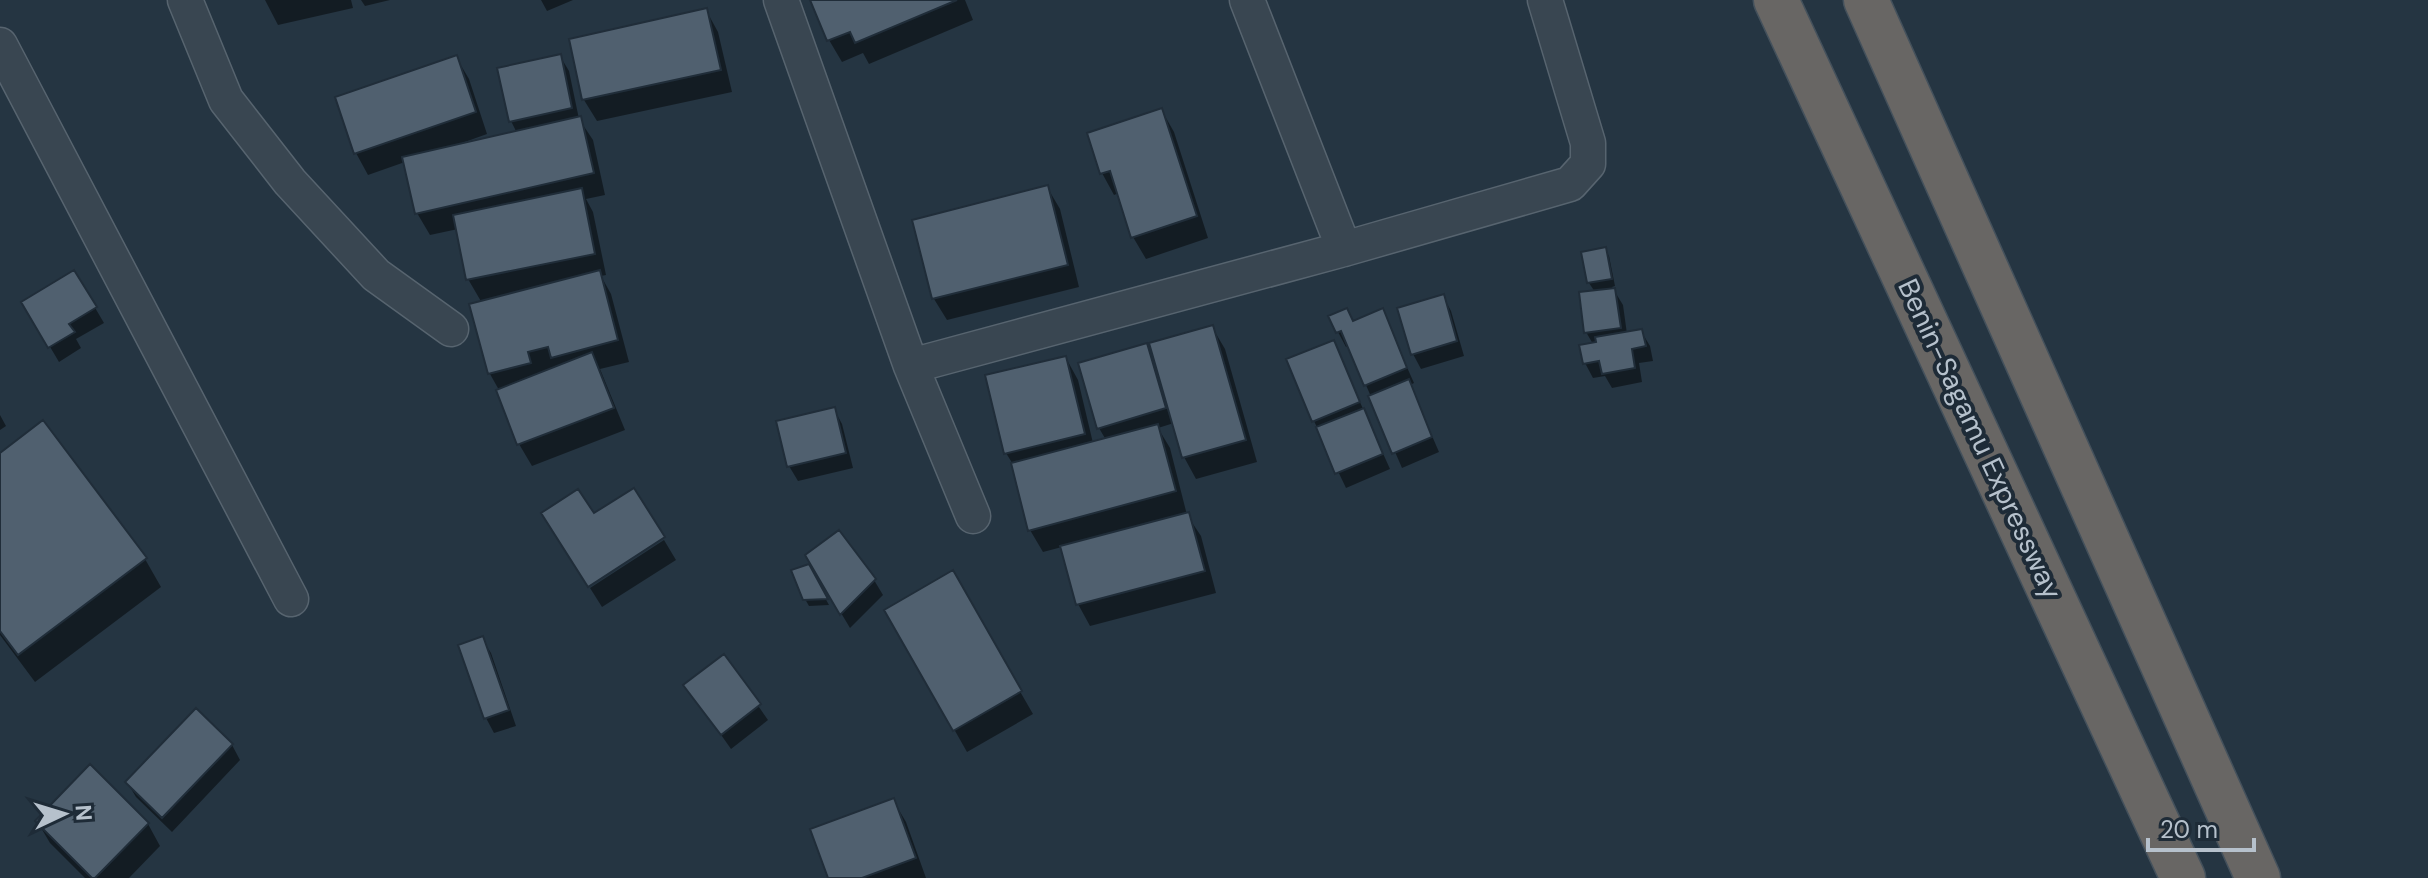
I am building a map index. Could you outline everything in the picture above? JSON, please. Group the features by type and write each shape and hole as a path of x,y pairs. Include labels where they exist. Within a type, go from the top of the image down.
{"highway":[{"name":"Benin-Sagamu Expressway","path":"1776,0 2183,878"},
{"path":"1866,0 2258,878"}],"street":[{"path":"185,0 226,100 290,182 376,275 451,329"},
{"path":"781,0 911,366 973,516"},
{"path":"1247,0 1344,249"},
{"path":"911,366 1344,249 1570,184 1588,164 1588,143 1545,0"},
{"path":"0,45 291,599"}],"building":[{"path":"810,0 957,0 855,43 850,32 827,41"},
{"path":"707,8 721,70 582,100 569,39"},
{"path":"561,54 572,108 509,122 497,68"},
{"path":"457,55 476,112 354,154 335,97"},
{"path":"1162,108 1197,216 1131,238 1110,171 1100,174 1087,133"},
{"path":"581,116 594,173 415,214 402,157"},
{"path":"1048,185 1068,265 932,299 912,220"},
{"path":"582,188 595,254 466,280 453,215"},
{"path":"1606,247 1612,279 1587,283 1581,252"},
{"path":"74,270 97,307 69,324 75,332 48,348 21,302"},
{"path":"600,270 618,340 551,358 548,347 528,352 531,363 488,374 469,304"},
{"path":"1615,288 1621,328 1584,333 1579,292"},
{"path":"1444,294 1457,341 1411,355 1397,308"},
{"path":"1347,308 1353,321 1383,308 1407,368 1364,386 1341,331 1336,333 1328,316"},
{"path":"1213,325 1246,440 1182,458 1149,343"},
{"path":"1642,329 1646,346 1632,349 1635,368 1602,374 1599,361 1583,364 1579,345 1596,342 1595,337"},
{"path":"1334,340 1360,402 1312,422 1286,359"},
{"path":"1147,343 1166,408 1097,429 1078,363"},
{"path":"592,352 614,408 517,445 496,390"},
{"path":"1066,356 1085,434 1004,454 985,375"},
{"path":"1409,379 1432,437 1392,454 1368,396"},
{"path":"835,407 846,453 787,467 776,421"},
{"path":"1364,408 1383,454 1335,474 1316,427"},
{"path":"43,420 147,558 18,655 0,631 0,453"},
{"path":"1158,424 1176,491 1028,531 1011,463"},
{"path":"634,488 665,537 588,587 541,513 578,489 594,513"},
{"path":"1189,512 1205,571 1076,605 1060,546"},
{"path":"839,530 876,579 840,615 805,555"},
{"path":"809,564 828,599 803,600 791,570"},
{"path":"953,570 1022,691 953,731 884,610"},
{"path":"483,636 509,710 484,719 458,645"},
{"path":"724,654 761,704 721,735 683,685"},
{"path":"196,708 233,744 162,818 125,782"},
{"path":"90,764 149,823 95,878 35,821"},
{"path":"894,798 916,858 862,878 828,878 810,829"}]}
